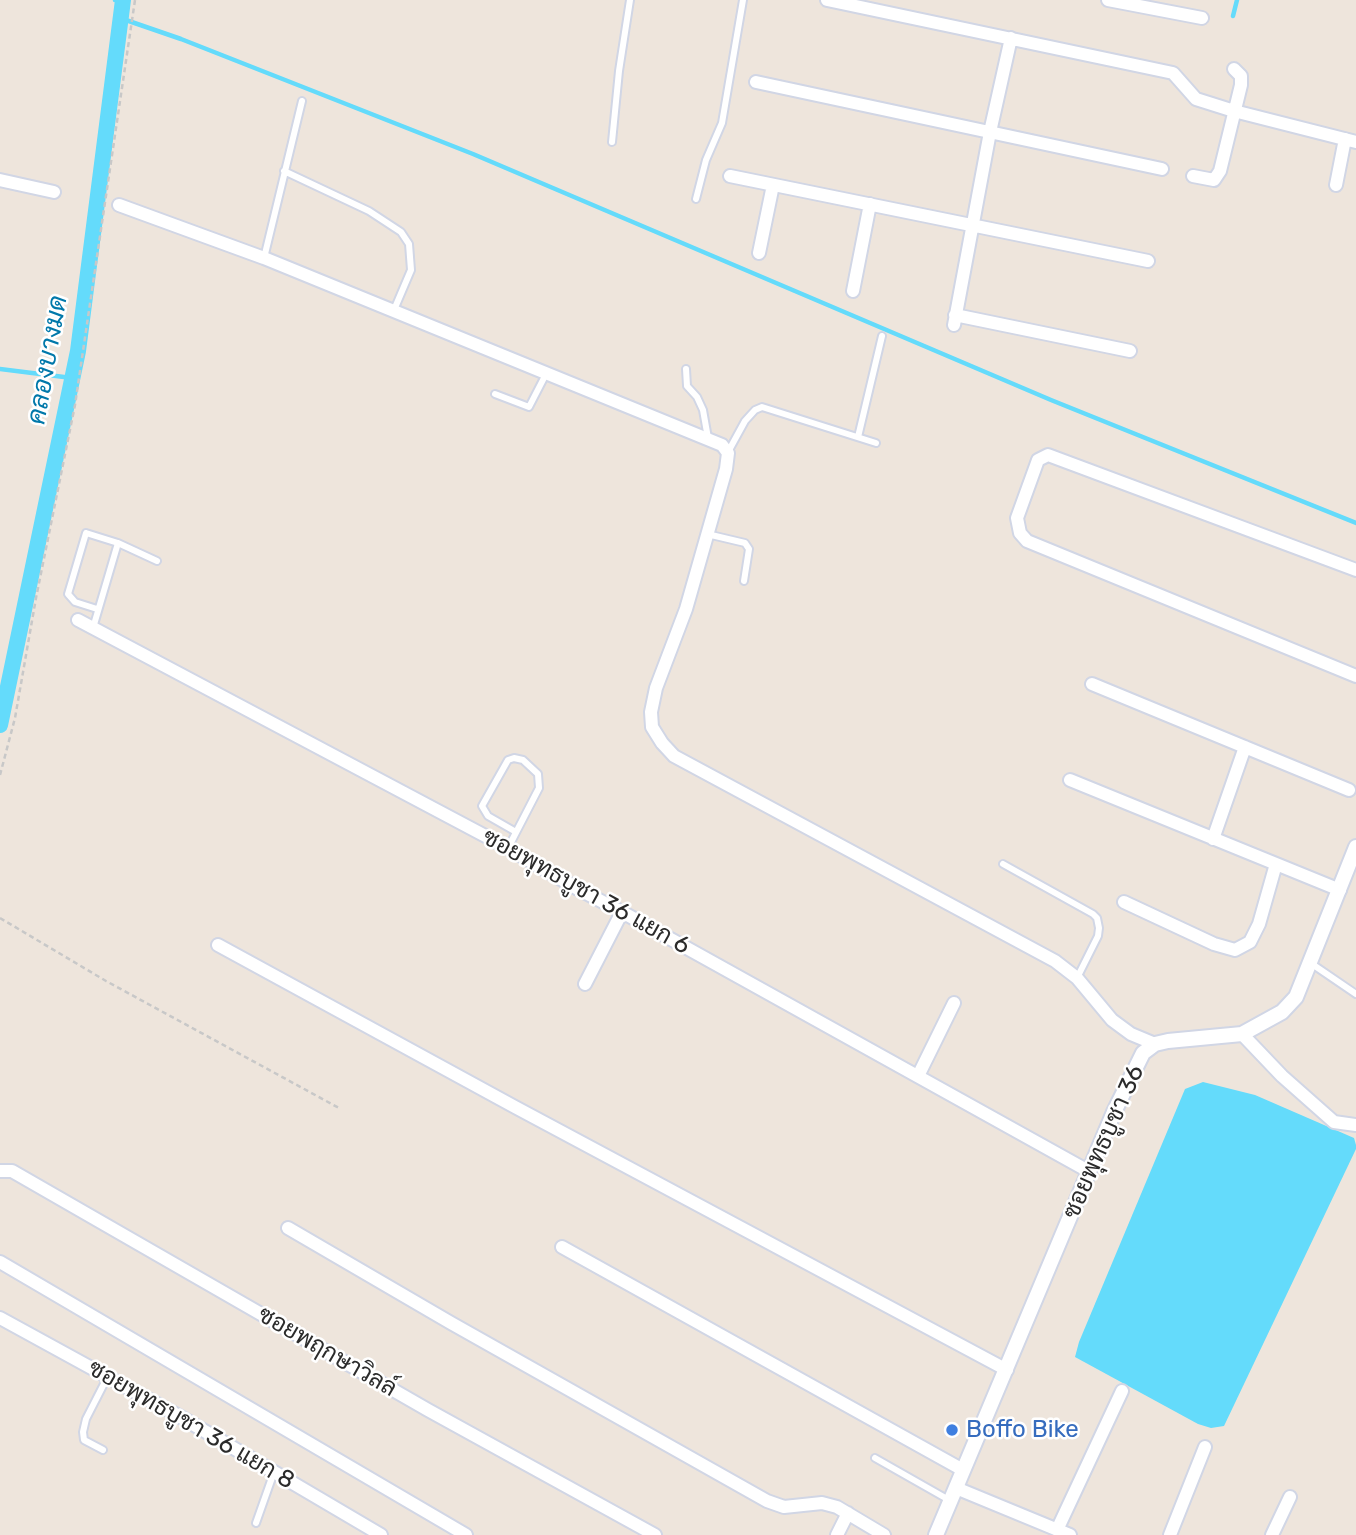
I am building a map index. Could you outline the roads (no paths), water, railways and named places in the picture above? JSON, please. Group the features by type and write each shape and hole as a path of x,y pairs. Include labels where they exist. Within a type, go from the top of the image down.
{"street":[{"path":"827,0 1173,73 1196,99 1350,140 1336,185"},
{"path":"1111,0 1202,18"},
{"path":"1011,38 990,132 955,320 1130,351"},
{"path":"1193,176 1214,180 1220,172 1241,85 1241,76 1234,69"},
{"path":"756,82 1162,169"},
{"path":"730,176 1147,261"},
{"path":"0,180 54,192"},
{"path":"760,253 773,184"},
{"path":"853,291 870,204"},
{"path":"119,205 264,258 722,446 727,453 726,469 686,609 656,688 651,712 652,727 662,743 674,756 1067,968 1112,1020 1131,1034 1155,1044"},
{"path":"1356,570 1063,458 1048,455 1038,460 1017,518 1020,533 1027,541 1356,676"},
{"name":"ซอยพุทธบูชา 36 แยก 6","path":"78,620 508,848 1090,1172"},
{"path":"1092,684 1349,790"},
{"path":"1213,839 1245,747"},
{"path":"1070,780 1340,890"},
{"name":"ซอยพุทธบูชา 36","path":"936,1535 1136,1065 1143,1054 1155,1044 1180,1038 1242,1034 1282,1012 1296,997 1354,857"},
{"path":"1124,902 1214,944 1234,950 1250,942 1259,924 1276,864"},
{"path":"584,984 622,912"},
{"path":"218,945 527,1114 1007,1370"},
{"path":"918,1076 954,1003"},
{"path":"1242,1034 1282,1076 1334,1122 1356,1125"},
{"name":"ซอยพฤกษาวิลล์","path":"0,1171 12,1171 416,1403 655,1535"},
{"path":"288,1228 450,1323 767,1501 783,1507 822,1503 837,1507 884,1535"},
{"path":"562,1247 963,1470"},
{"path":"0,1262 466,1535"},
{"name":"ซอยพุทธบูชา 36 แยก 8","path":"0,1318 108,1376 381,1535"},
{"path":"1057,1530 1122,1391"},
{"path":"1170,1535 1205,1447"},
{"path":"953,1494 1070,1535"},
{"path":"1272,1535 1290,1497"},
{"path":"837,1535 848,1513"}],"lane":[{"path":"612,142 617,84 631,0"},
{"path":"696,199 706,160 722,123 743,0"},
{"path":"264,258 302,101"},
{"path":"284,171 369,211 401,232 409,244 411,270 393,312"},
{"path":"858,437 882,336"},
{"path":"686,369 685,380 703,410 708,439"},
{"path":"495,394 528,407 546,374"},
{"path":"727,453 745,421 755,410 762,407 876,443"},
{"path":"97,609 75,602 68,594 86,533 118,543 157,561"},
{"path":"707,534 745,543 749,549 744,581"},
{"path":"93,628 118,543"},
{"path":"508,848 538,789 539,778 523,760 514,758 508,760 482,806 488,816 516,832"},
{"path":"1003,864 1097,918 1098,936 1077,978"},
{"path":"1310,962 1356,994"},
{"path":"103,1450 84,1440 83,1432 86,1419 108,1376"},
{"path":"875,1458 953,1494"},
{"path":"256,1523 274,1471"}],"water":[{"path":"1203,1082 1255,1095 1354,1138 1356,1145 1224,1426 1211,1428 1198,1424 1075,1357 1185,1089"}],"waterway":[{"name":"คลองบางมด","path":"115,0 123,1"},
{"name":"คลองบางมด","path":"0,725 78,351 123,0"},
{"path":"1233,16 1237,0"},
{"path":"120,18 181,39 473,154 1051,400 1356,523"},
{"path":"0,369 72,378"}],"place":[{"name":"Boffo Bike","path":"952,1430"}]}
